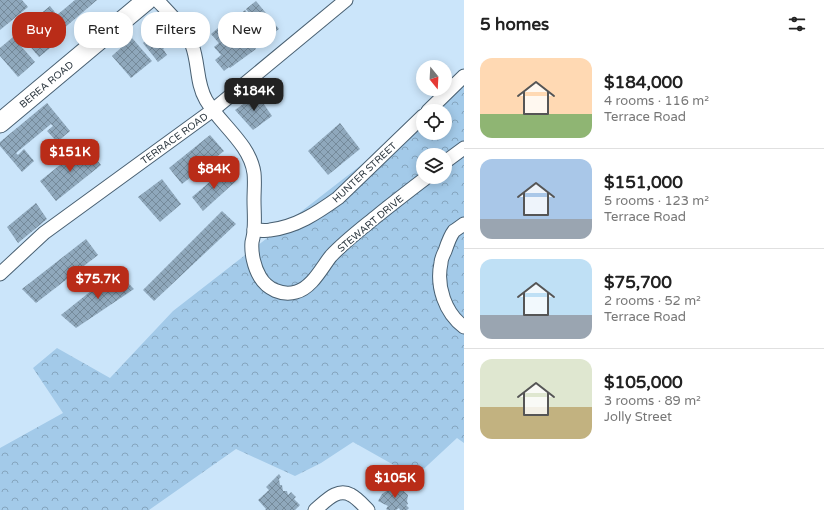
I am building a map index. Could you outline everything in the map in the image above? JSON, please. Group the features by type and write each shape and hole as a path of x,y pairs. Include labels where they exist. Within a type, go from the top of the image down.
{"street":[{"name":"BEREA ROAD","path":"0,122 147,0"},
{"name":"STEWART DRIVE","path":"157,0 186,32 193,46 202,92 206,101 244,149 250,160 254,172 253,254 260,277 269,287 283,293 296,293 307,287 331,257 356,232 417,184"},
{"name":"TERRACE ROAD","path":"0,274 44,233 213,110 346,0"},
{"path":"435,104 464,76"},
{"name":"HUNTER STREET","path":"254,230 268,231 288,226 323,209 344,193 416,123"},
{"path":"452,157 464,148"},
{"path":"464,224 454,232 446,246 441,262 440,277 442,294 448,310 458,322 464,326"},
{"path":"315,510 334,495 343,493 351,495 368,510"}],"green space":[{"path":"464,75 464,443 457,438 415,477 353,442 321,463 295,476 236,449 149,510 0,510 0,448 63,413 33,368 57,348 110,378 173,311 416,122 416,140 452,140 452,104 437,104 445,96 452,96 452,88"}],"building":[{"path":"0,0 22,0 28,7 22,12 12,12 12,20 0,30"},
{"path":"75,0 97,0 83,12 74,12 74,20 66,26 66,12 61,12"},
{"path":"256,1 265,12 248,12 246,9"},
{"path":"50,6 55,12 43,12"},
{"path":"218,28 218,42 211,34"},
{"path":"12,38 12,48 23,48 35,62 18,77 0,56 0,48"},
{"path":"133,39 152,61 131,78 112,56 121,48 133,48"},
{"path":"218,44 218,48 256,49 224,71 215,60 221,55 214,47"},
{"path":"31,48 50,48 39,57"},
{"path":"147,48 164,48 163,49 167,55 158,62"},
{"path":"257,94 272,116 253,130 235,110"},
{"path":"47,103 70,131 57,142 47,131 53,126 51,124 16,153 18,155 24,149 34,161 22,172 0,146 0,142"},
{"path":"340,123 360,149 328,175 308,151"},
{"path":"210,135 224,151 182,184 169,168"},
{"path":"85,145 101,165 56,201 40,181"},
{"path":"225,169 236,181 203,211 192,197"},
{"path":"162,179 181,204 160,222 138,197"},
{"path":"36,203 47,219 18,243 7,227"},
{"path":"222,211 236,224 154,301 143,290"},
{"path":"86,239 98,255 36,303 22,289"},
{"path":"116,271 134,289 76,328 61,315"},
{"path":"279,474 281,477 279,479 280,485 282,485 283,491 287,491 288,495 291,492 296,497 294,499 300,505 295,510 265,510 266,509 258,500 269,490 266,487"},
{"path":"394,483 408,495 408,504 406,505 409,508 407,510 400,510 399,508 396,510 388,510 386,509 388,506 378,501 382,494"}]}
